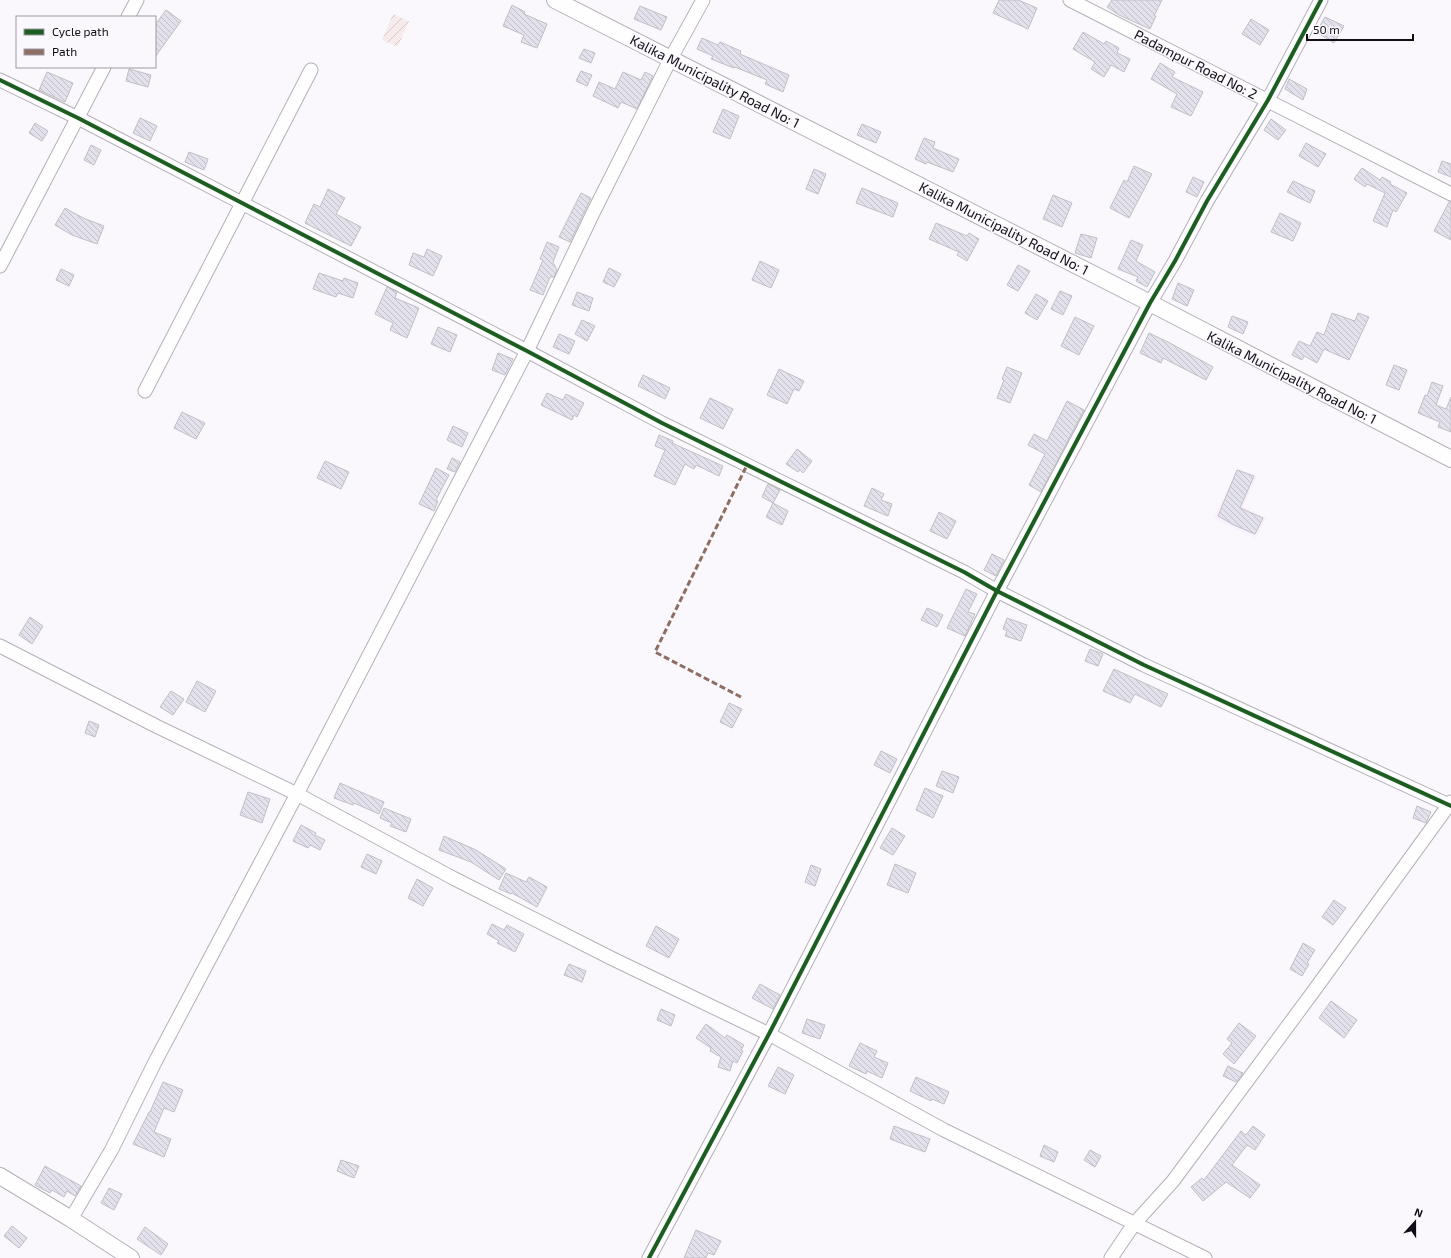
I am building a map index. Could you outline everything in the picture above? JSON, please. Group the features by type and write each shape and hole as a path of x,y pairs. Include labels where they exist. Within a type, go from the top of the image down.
{"street":[{"path":"129,16 137,0"},
{"name":"Kalika Municipality Road No: 1","path":"555,0 672,58 1451,459"},
{"path":"71,1219 112,1149 155,1062 297,794 526,351 594,211 703,0"},
{"name":"Padampur Road No: 2","path":"1070,0 1451,194"},
{"path":"649,1258 769,1034 998,591 1150,303 1175,261 1207,201 1268,100 1321,0"},
{"path":"0,266 103,68"},
{"path":"145,391 311,70"},
{"path":"0,80 78,118 662,423 964,572 998,591 1144,665 1450,804 1173,1181 1134,1224 1112,1258"},
{"path":"0,646 156,726 297,794 453,878 613,960 769,1034 944,1130 1205,1258"},
{"path":"0,1176 71,1219 131,1258"}],"shaded area":[{"path":"393,14 409,21 398,47 382,40"},
{"path":"1238,468 1257,477 1243,506 1266,518 1256,538 1213,518"}],"building":[{"path":"999,0 1018,0 1037,8 1028,29 993,13"},
{"path":"1112,0 1162,0 1154,16 1156,16 1150,29 1119,15 1107,7"},
{"path":"512,5 525,12 524,14 547,24 537,48 521,42 524,35 503,26"},
{"path":"640,6 667,17 661,30 634,19"},
{"path":"166,10 181,21 156,56 156,24"},
{"path":"1325,17 1344,26 1334,43 1316,32"},
{"path":"1251,19 1269,30 1260,45 1242,34"},
{"path":"1083,32 1104,44 1106,41 1119,48 1117,53 1130,59 1124,72 1111,65 1104,77 1091,69 1095,62 1073,49"},
{"path":"702,38 718,45 720,42 741,51 740,54 789,75 783,92 765,84 767,80 711,59 713,56 697,49"},
{"path":"584,49 595,53 591,63 579,58"},
{"path":"1160,63 1175,72 1172,77 1203,92 1191,116 1171,107 1177,94 1151,79"},
{"path":"129,69 151,75 148,87 126,81"},
{"path":"581,71 592,75 587,86 576,81"},
{"path":"47,72 73,83 65,102 39,90"},
{"path":"623,72 641,80 645,72 653,76 637,109 621,102 618,108 593,96 599,82 615,89"},
{"path":"1289,79 1307,89 1303,100 1285,89"},
{"path":"723,109 739,116 730,139 713,132"},
{"path":"140,118 157,126 150,141 133,133"},
{"path":"1271,119 1286,130 1278,140 1264,130"},
{"path":"35,123 48,131 42,141 29,133"},
{"path":"862,124 881,132 876,143 857,135"},
{"path":"924,138 935,142 933,148 959,159 953,172 915,159"},
{"path":"1306,143 1326,154 1318,167 1299,156"},
{"path":"91,145 101,150 94,165 84,160"},
{"path":"189,152 208,159 204,170 185,162"},
{"path":"1442,161 1451,164 1451,177 1438,172"},
{"path":"1134,166 1152,174 1129,218 1110,208 1124,180 1127,182"},
{"path":"1362,168 1380,180 1382,177 1391,182 1390,184 1407,193 1396,212 1393,210 1387,227 1373,221 1385,193 1367,184 1365,187 1354,179"},
{"path":"814,169 826,174 818,194 806,189"},
{"path":"1193,177 1204,182 1197,197 1186,192"},
{"path":"1293,181 1315,191 1310,203 1287,192"},
{"path":"862,188 898,203 893,217 856,203"},
{"path":"328,189 345,198 336,214 361,227 351,246 305,223 314,204 320,207"},
{"path":"581,193 591,198 570,242 559,237"},
{"path":"1053,195 1072,203 1062,227 1043,219"},
{"path":"1449,202 1451,202 1451,240 1434,231"},
{"path":"65,208 83,218 104,226 97,244 72,235 55,225"},
{"path":"1280,213 1301,223 1293,241 1271,232"},
{"path":"936,223 967,236 969,233 979,239 967,261 957,255 959,252 929,239"},
{"path":"1081,234 1097,238 1091,258 1075,253"},
{"path":"1131,240 1143,245 1136,261 1155,272 1147,287 1136,281 1138,277 1118,269"},
{"path":"547,242 559,247 553,262 557,270 554,277 550,277 543,295 530,290 543,260 540,259"},
{"path":"427,249 442,256 433,276 409,265 413,253 424,257"},
{"path":"760,261 779,270 771,288 752,280"},
{"path":"1018,265 1030,271 1018,291 1007,285"},
{"path":"609,268 621,274 614,287 603,282"},
{"path":"61,269 74,275 69,286 56,280"},
{"path":"319,273 343,281 344,278 358,283 353,298 338,293 336,297 313,289"},
{"path":"1178,283 1194,290 1187,306 1172,299"},
{"path":"387,287 397,292 395,298 419,308 407,338 390,330 393,323 375,314"},
{"path":"1060,291 1072,296 1063,315 1051,309"},
{"path":"577,292 593,298 589,311 572,305"},
{"path":"1036,294 1048,301 1037,320 1025,313"},
{"path":"1332,313 1355,321 1358,313 1369,317 1349,360 1324,349 1317,363 1304,356 1302,360 1292,355 1299,341 1310,346 1317,332 1324,335"},
{"path":"1232,316 1248,322 1243,334 1228,327"},
{"path":"1075,317 1094,326 1079,355 1061,346"},
{"path":"582,320 595,326 587,341 575,334"},
{"path":"438,327 457,335 450,352 431,344"},
{"path":"1149,333 1213,367 1206,380 1163,358 1161,363 1140,353"},
{"path":"559,334 575,341 569,354 553,347"},
{"path":"498,353 513,359 505,375 492,370"},
{"path":"1394,365 1407,370 1399,390 1386,385"},
{"path":"1007,367 1022,373 1010,403 997,398"},
{"path":"779,369 804,381 799,391 794,389 787,404 767,395"},
{"path":"643,375 670,388 665,399 638,386"},
{"path":"1432,382 1443,386 1436,405 1446,409 1451,397 1451,432 1438,427 1440,422 1418,413 1425,395 1427,396"},
{"path":"547,393 563,400 566,394 584,403 577,417 574,415 572,420 541,405"},
{"path":"710,398 733,409 723,429 700,418"},
{"path":"1067,401 1084,410 1041,492 1029,485 1045,454 1028,445 1034,434 1047,441"},
{"path":"182,412 205,423 196,439 174,428"},
{"path":"453,426 468,433 462,447 447,440"},
{"path":"659,435 673,441 672,443 723,466 719,476 696,465 694,469 685,464 675,485 654,476 665,450 655,446"},
{"path":"797,449 812,461 803,473 800,470 798,472 786,464"},
{"path":"452,458 460,462 455,472 447,469"},
{"path":"325,461 349,472 341,489 317,478"},
{"path":"436,468 449,475 436,500 438,501 434,511 419,504"},
{"path":"1237,470 1254,476 1240,508 1263,518 1255,534 1218,516"},
{"path":"768,484 780,490 773,503 762,497"},
{"path":"872,488 884,494 881,500 892,504 888,516 864,506"},
{"path":"773,503 788,511 782,525 766,517"},
{"path":"939,512 956,521 947,539 930,531"},
{"path":"992,554 1004,560 996,576 984,570"},
{"path":"966,589 977,594 968,612 975,614 965,636 947,628"},
{"path":"927,608 943,615 937,627 921,620"},
{"path":"30,617 43,626 32,644 19,635"},
{"path":"1007,618 1027,625 1021,641 1005,636 1007,631 1003,629"},
{"path":"1090,649 1103,654 1098,666 1085,661"},
{"path":"1114,669 1168,694 1161,707 1135,694 1130,703 1103,691"},
{"path":"197,681 216,691 205,712 186,702"},
{"path":"171,691 184,699 173,715 160,707"},
{"path":"729,703 742,709 732,728 720,722"},
{"path":"89,721 99,725 95,737 85,733"},
{"path":"881,751 897,759 890,773 874,765"},
{"path":"942,771 959,777 953,793 936,786"},
{"path":"340,783 384,802 379,814 354,803 353,805 334,798"},
{"path":"925,788 943,796 933,818 916,810"},
{"path":"248,792 270,799 262,823 240,815"},
{"path":"1417,806 1431,812 1426,823 1413,818"},
{"path":"384,808 411,819 406,832 390,826 392,823 380,818"},
{"path":"301,825 325,840 320,850 310,845 308,848 293,841"},
{"path":"892,828 905,836 893,855 880,848"},
{"path":"444,836 476,850 506,869 499,880 471,862 439,850"},
{"path":"367,854 382,861 376,874 361,867"},
{"path":"895,864 916,873 908,893 887,885"},
{"path":"811,865 821,869 815,886 805,882"},
{"path":"506,873 526,882 529,877 547,887 537,907 512,893 511,894 499,889"},
{"path":"417,879 433,888 423,906 408,898"},
{"path":"1334,900 1346,908 1333,925 1322,917"},
{"path":"492,924 504,930 507,925 524,934 515,952 497,943 499,941 487,934"},
{"path":"656,926 679,939 669,958 646,946"},
{"path":"1303,943 1315,950 1307,963 1309,964 1302,976 1290,969"},
{"path":"569,964 586,971 582,982 564,975"},
{"path":"760,984 780,995 773,1009 752,998"},
{"path":"1331,1001 1357,1020 1344,1038 1319,1018"},
{"path":"661,1009 675,1015 671,1026 657,1020"},
{"path":"807,1019 825,1025 820,1039 802,1033"},
{"path":"1239,1023 1256,1036 1234,1064 1223,1054 1232,1043 1227,1039"},
{"path":"706,1024 725,1038 727,1035 744,1045 741,1050 743,1051 737,1063 733,1061 730,1071 718,1067 721,1057 710,1051 711,1048 696,1038"},
{"path":"860,1043 877,1051 874,1057 888,1063 882,1078 867,1071 866,1074 849,1066"},
{"path":"1228,1066 1243,1073 1236,1082 1223,1076"},
{"path":"778,1067 794,1075 785,1094 768,1086"},
{"path":"916,1077 949,1092 944,1104 932,1099 931,1101 910,1091"},
{"path":"163,1082 183,1090 174,1112 164,1108 154,1132 171,1139 164,1157 133,1144 150,1112"},
{"path":"894,1126 930,1139 925,1152 890,1139"},
{"path":"1253,1126 1265,1135 1255,1150 1247,1145 1232,1165 1260,1185 1250,1198 1226,1182 1203,1201 1191,1187 1202,1178 1204,1180 1241,1131 1246,1135"},
{"path":"1044,1145 1058,1152 1054,1162 1040,1156"},
{"path":"1090,1150 1101,1156 1095,1167 1084,1160"},
{"path":"341,1160 359,1166 354,1178 337,1171"},
{"path":"45,1166 81,1186 75,1196 67,1191 64,1197 52,1190 50,1193 35,1185"},
{"path":"109,1188 122,1194 114,1210 101,1203"},
{"path":"12,1226 27,1238 19,1248 4,1236"},
{"path":"145,1227 168,1244 161,1255 137,1239"},
{"path":"696,1230 721,1241 714,1255 708,1253 706,1258 684,1258"}],"marked path":[{"path":"741,697 655,652 747,465"}],"cycle path":[{"path":"649,1258 769,1034 997,591 1150,303 1175,261 1207,201 1268,100 1321,0"},
{"path":"0,80 78,118 527,351 662,423 964,572 997,591 1144,665 1451,806"}]}
